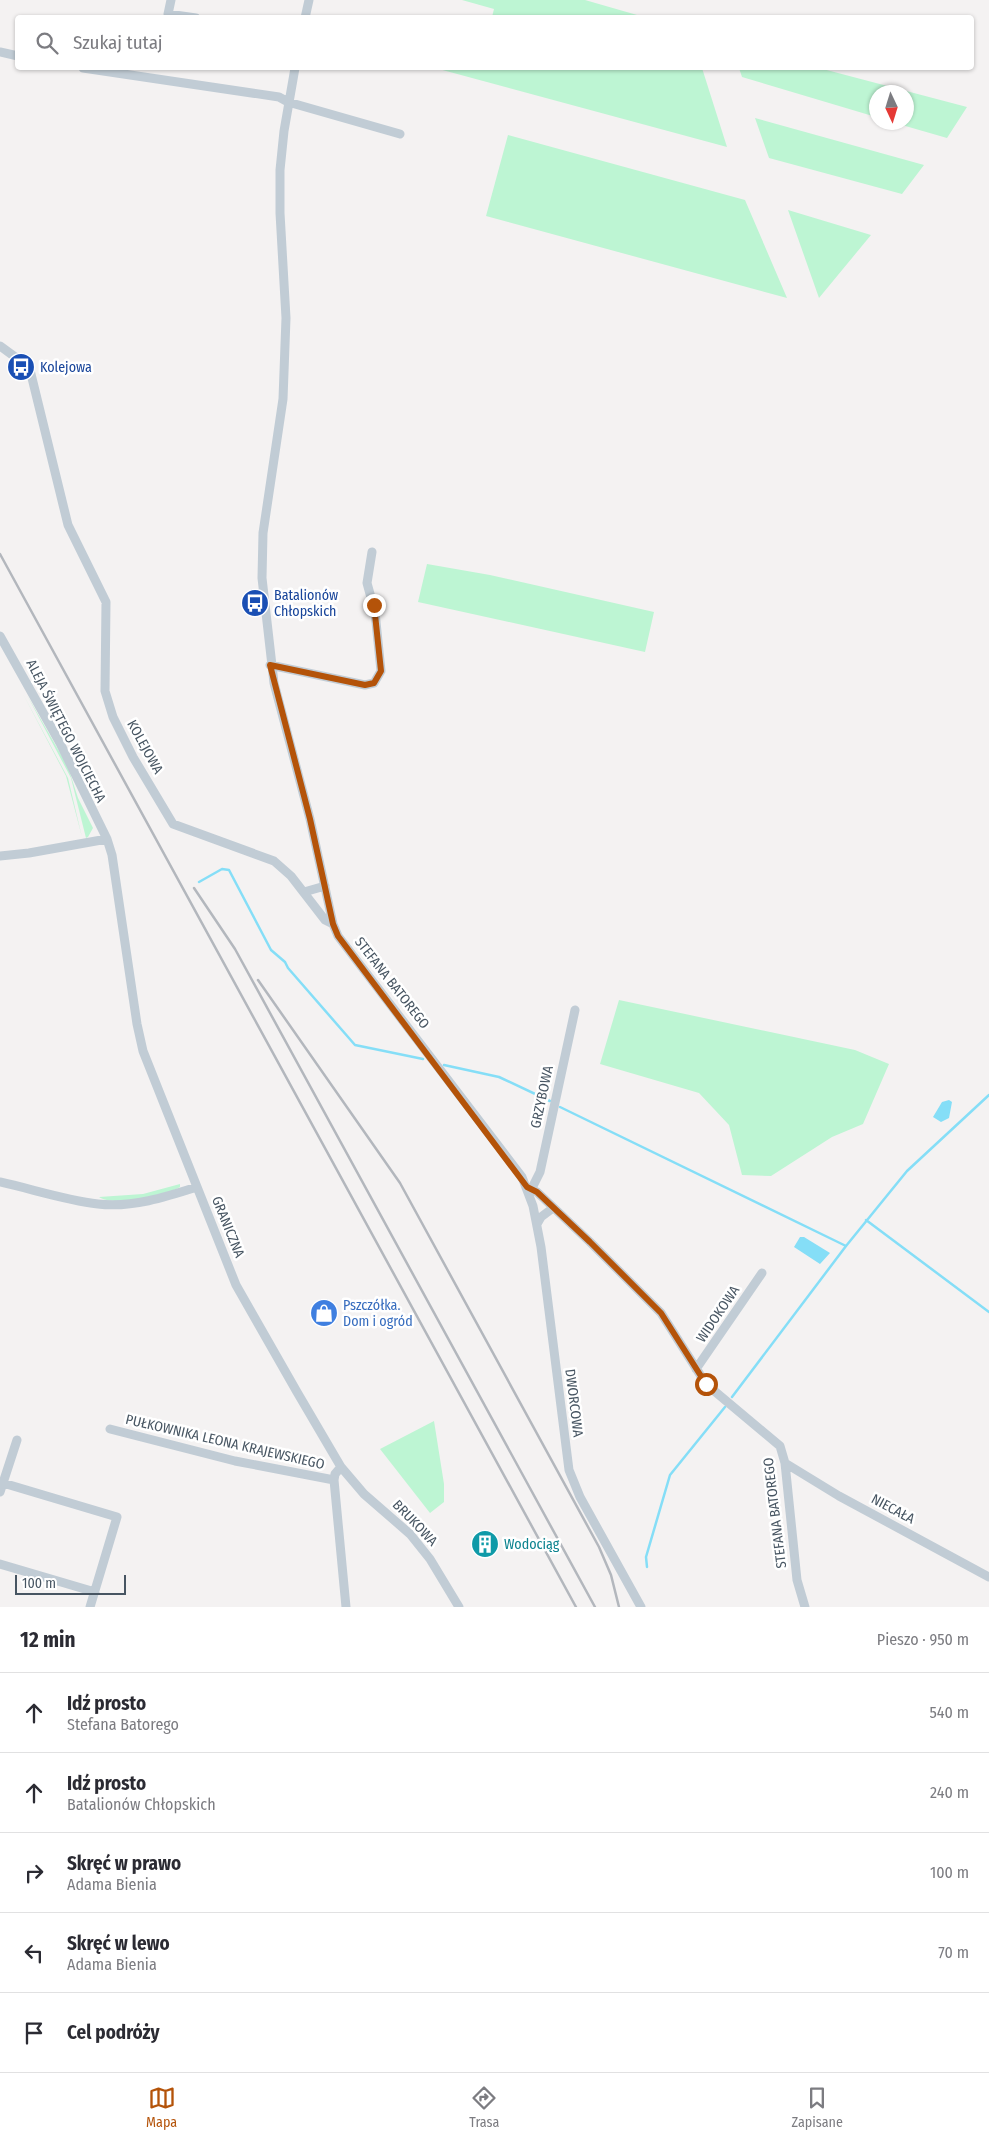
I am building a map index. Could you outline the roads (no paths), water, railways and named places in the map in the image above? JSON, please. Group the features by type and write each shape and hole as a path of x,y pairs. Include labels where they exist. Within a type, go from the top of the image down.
{"street":[{"path":"168,15 171,0"},
{"path":"306,15 309,0"},
{"path":"0,52 15,55"},
{"path":"97,70 280,97 288,102 400,134"},
{"path":"295,70 288,102 282,151 280,192 286,288 285,369 282,408 262,556 263,601 270,665 310,819 333,924"},
{"name":"KOLEJOWA","path":"0,346 26,365 31,374 68,525 106,602 105,681 108,704 133,756 173,824"},
{"path":"270,665 365,685 378,680 381,662 375,612 367,583 372,552"},
{"name":"ALEJA ŚWIĘTEGO WOJCIECHA","path":"0,636 60,743 107,839"},
{"name":"STEFANA BATOREGO","path":"173,824 274,861 291,876 326,920 333,924 338,936 530,1188 661,1313 706,1384 780,1446 785,1463 796,1580 805,1607"},
{"path":"0,856 29,854 107,839"},
{"name":"GRANICZNA","path":"107,839 112,854 137,1024 143,1051 236,1285 341,1467"},
{"path":"304,892 325,886"},
{"name":"GRZYBOWA","path":"530,1188 540,1172 575,1010"},
{"path":"0,1182 99,1204 133,1204 158,1199 197,1187"},
{"name":"DWORCOWA","path":"530,1188 537,1224 570,1470 580,1497 641,1607"},
{"path":"537,1224 541,1217 553,1208"},
{"name":"WIDOKOWA","path":"696,1369 762,1273"},
{"name":"PUŁKOWNIKA LEONA KRAJEWSKIEGO","path":"110,1429 235,1461 334,1480"},
{"path":"16,1440 1,1488 117,1517 90,1607"},
{"name":"NIECAŁA","path":"785,1463 839,1496 989,1577"},
{"path":"341,1467 335,1474 334,1480 346,1607"},
{"name":"BRUKOWA","path":"341,1467 364,1494 410,1534 430,1559 459,1607"},
{"path":"0,1564 95,1592"}],"water":[{"path":"949,1100 952,1102 949,1118 941,1122 933,1117 942,1102"},
{"path":"800,1237 804,1237 830,1253 820,1264 794,1247"}],"waterway":[{"path":"199,882 222,869 229,870 271,950 285,962 288,968 355,1045 423,1059"},
{"path":"444,1065 499,1077 550,1101"},
{"path":"560,1107 846,1246 907,1171 989,1095"},
{"path":"866,1220 989,1312"},
{"path":"732,1397 846,1246"},
{"path":"647,1567 646,1557 670,1475 725,1407"}],"railway":[{"path":"0,554 576,1607"},
{"path":"194,888 235,949 595,1607"},
{"path":"258,980 400,1183 599,1547 611,1575 619,1607"}],"place":[{"name":"Kolejowa","path":"21,367"},
{"name":"Batalionów Chłopskich","path":"255,603"},
{"name":"Pszczółka. Dom i ogród","path":"324,1313"},
{"name":"Wodociąg","path":"485,1544"}]}
